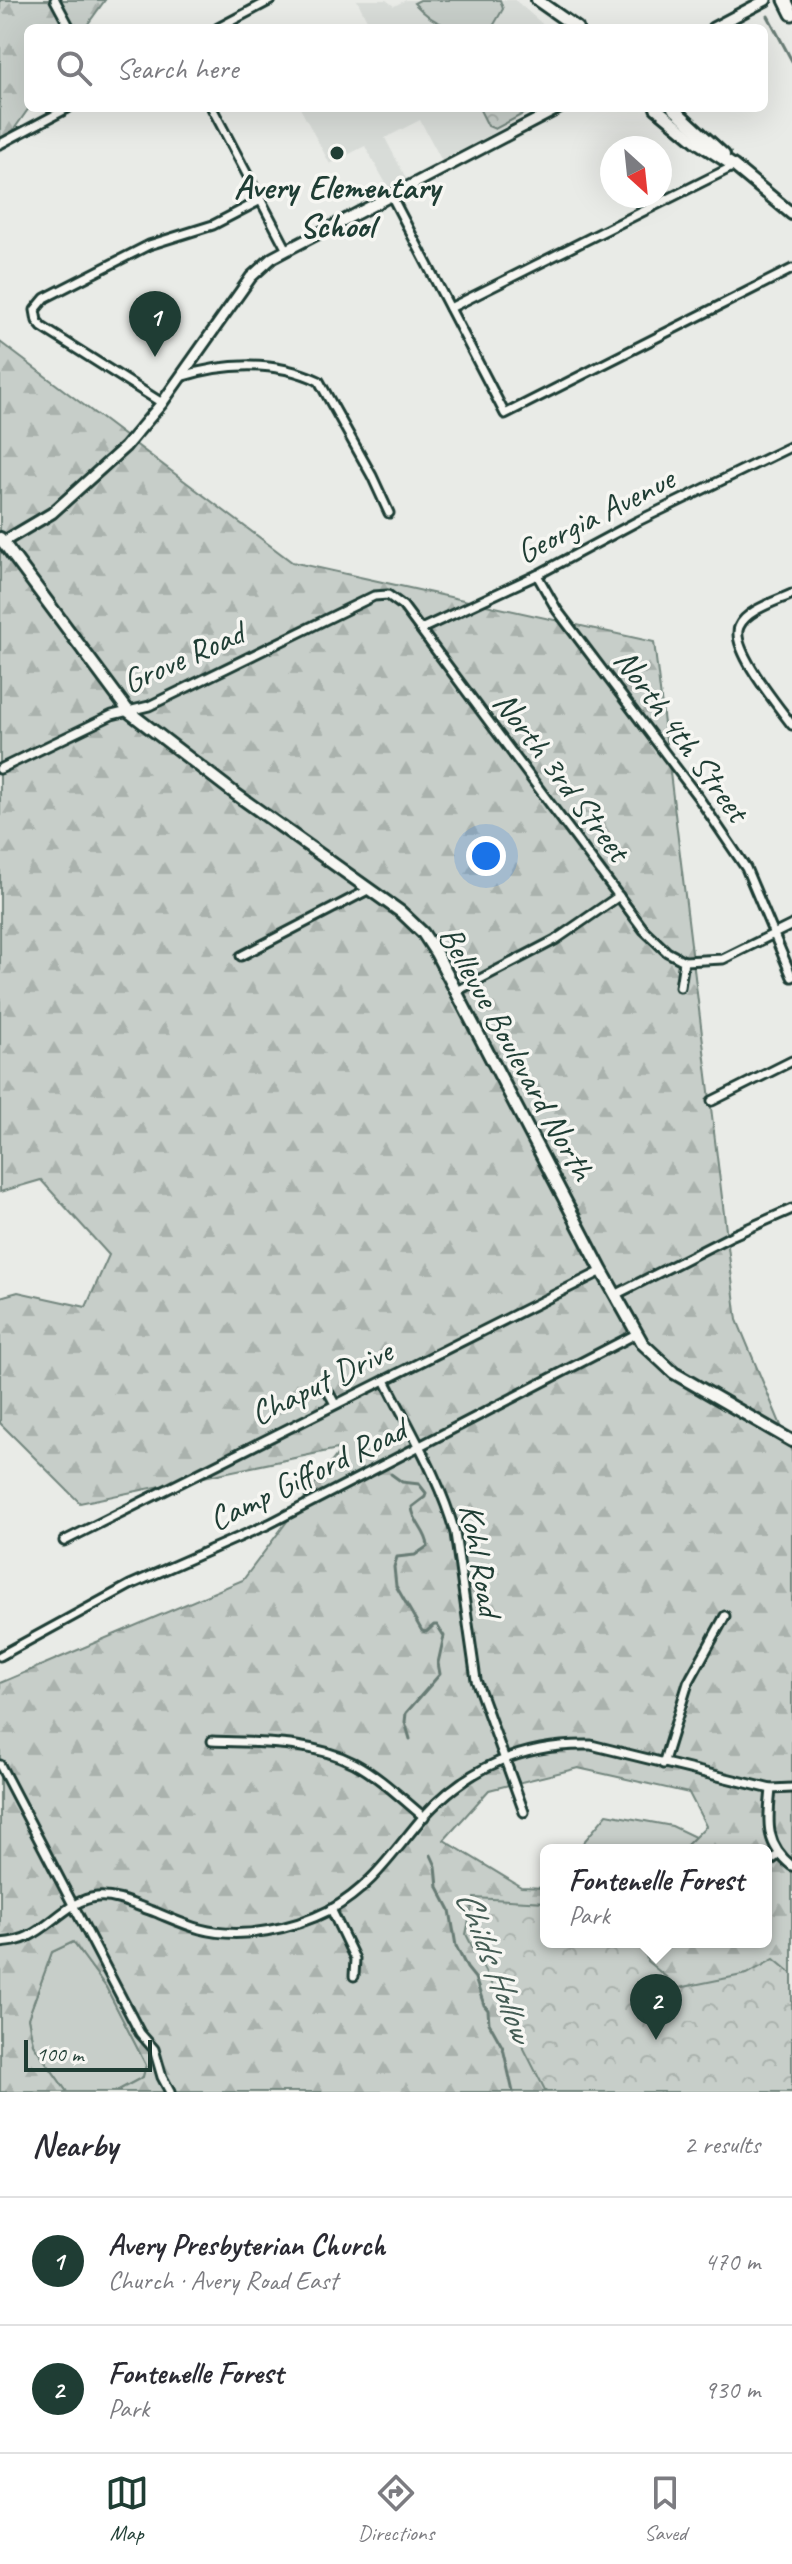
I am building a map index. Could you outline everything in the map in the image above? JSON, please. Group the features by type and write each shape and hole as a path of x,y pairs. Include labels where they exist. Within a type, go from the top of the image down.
{"main road":[{"path":"537,0 571,24"},
{"path":"785,0 792,14"},
{"path":"554,13 563,24"},
{"path":"661,112 792,214"},
{"path":"678,112 712,141 734,166"},
{"name":"Bellevue Boulevard North","path":"1,540 129,712 237,795 401,912 423,933 457,991 636,1334 652,1354 674,1373 792,1441"}],"street":[{"path":"55,0 68,24"},
{"path":"721,24 766,0"},
{"path":"225,24 267,1"},
{"path":"0,144 60,112"},
{"path":"214,112 287,250"},
{"path":"1,540 43,519 125,447 162,403 251,277 272,258 551,112"},
{"path":"450,308 734,166"},
{"path":"391,195 505,414 792,269"},
{"path":"162,403 42,327 35,310 45,298 149,245 213,225 261,200"},
{"path":"180,377 210,368 244,366 307,375 319,381 389,513"},
{"name":"Georgia Avenue","path":"421,629 537,575 636,522 792,446"},
{"name":"North 4th Street","path":"537,575 557,610 698,797 746,868 792,977"},
{"path":"792,594 754,613 740,625 739,642 742,653 792,725"},
{"name":"Grove Road","path":"0,769 112,715 149,706 374,596 388,595"},
{"name":"North 3rd Street","path":"388,595 403,606 421,629 656,943 684,961"},
{"path":"241,956 368,890"},
{"path":"457,991 555,940 619,896"},
{"path":"680,987 684,961 723,959 792,925"},
{"path":"712,1101 792,1061"},
{"path":"615,1295 792,1209"},
{"name":"Chaput Drive","path":"64,1541 602,1271"},
{"name":"Camp Gifford Road","path":"0,1656 130,1585 257,1530 636,1334"},
{"name":"Kohl Road","path":"385,1380 444,1498 455,1533 474,1670 524,1812"},
{"path":"329,1393 335,1404"},
{"path":"663,1764 688,1683 725,1616"},
{"path":"212,1741 292,1745 338,1756 374,1776 424,1817"},
{"path":"0,1943 29,1937 73,1905 87,1899 110,1897 218,1933 267,1930 298,1923 331,1909 375,1877 424,1817 461,1782 503,1758 549,1747 581,1745 613,1750 771,1789 792,1788"},
{"path":"0,1765 140,2033 154,2049 170,2092"},
{"path":"771,1789 770,1830 778,1855 792,1866"},
{"path":"772,1860 778,1855"},
{"path":"331,1909 355,1959 354,1976"}],"shaded area":[{"path":"357,0 386,0 394,6 406,0 515,0 542,24 360,24 367,20"},
{"name":"Avery Elementary School","path":"302,112 532,112 442,161 420,120 385,138 407,180 389,189 365,146 330,164"}],"green space":[{"path":"0,0 105,0 88,24 24,24 26,112 0,149"},
{"path":"420,0 500,0 503,9 494,24 441,24 414,3"},
{"path":"481,112 527,112 495,129 488,126"},
{"path":"0,342 292,562 654,642 737,1320 792,1452 792,2092 115,2092 143,2077 146,2065 106,1987 73,1942 52,1952 28,2018 33,2044 67,2092 0,2092 0,1683 243,1580 342,1448 80,1503 0,1423 0,1297 18,1292 86,1307 109,1255 41,1180 0,1192"},
{"path":"607,1814 672,1826 695,1837 688,1844 582,1844"},
{"path":"474,1898 540,1902 540,1948 645,1948 647,1961 679,1988 747,1974 774,1959 792,1974 792,2092 546,2092 466,1934"},
{"path":"73,1942 106,1987 146,2065 143,2077 115,2092 67,2092 33,2044 28,2018 52,1952"}],"waterway":[{"path":"768,16 792,61"},
{"name":"Childs Hollow","path":"391,1474 402,1482 419,1484 426,1493 412,1507 428,1546 415,1555 397,1557 394,1567 396,1586 422,1631 426,1632 437,1625 444,1636 438,1663 440,1674 406,1713 410,1739"},
{"name":"Childs Hollow","path":"431,1855 436,1866 438,1887 450,1910 456,1946 475,1978 488,2010 489,2023 503,2048 513,2092"}],"place":[{"name":"Avery Elementary School","path":"337,153"},
{"name":"Avery Presbyterian Church","path":"155,357"},
{"name":"Fontenelle Forest","path":"656,2040"}]}
